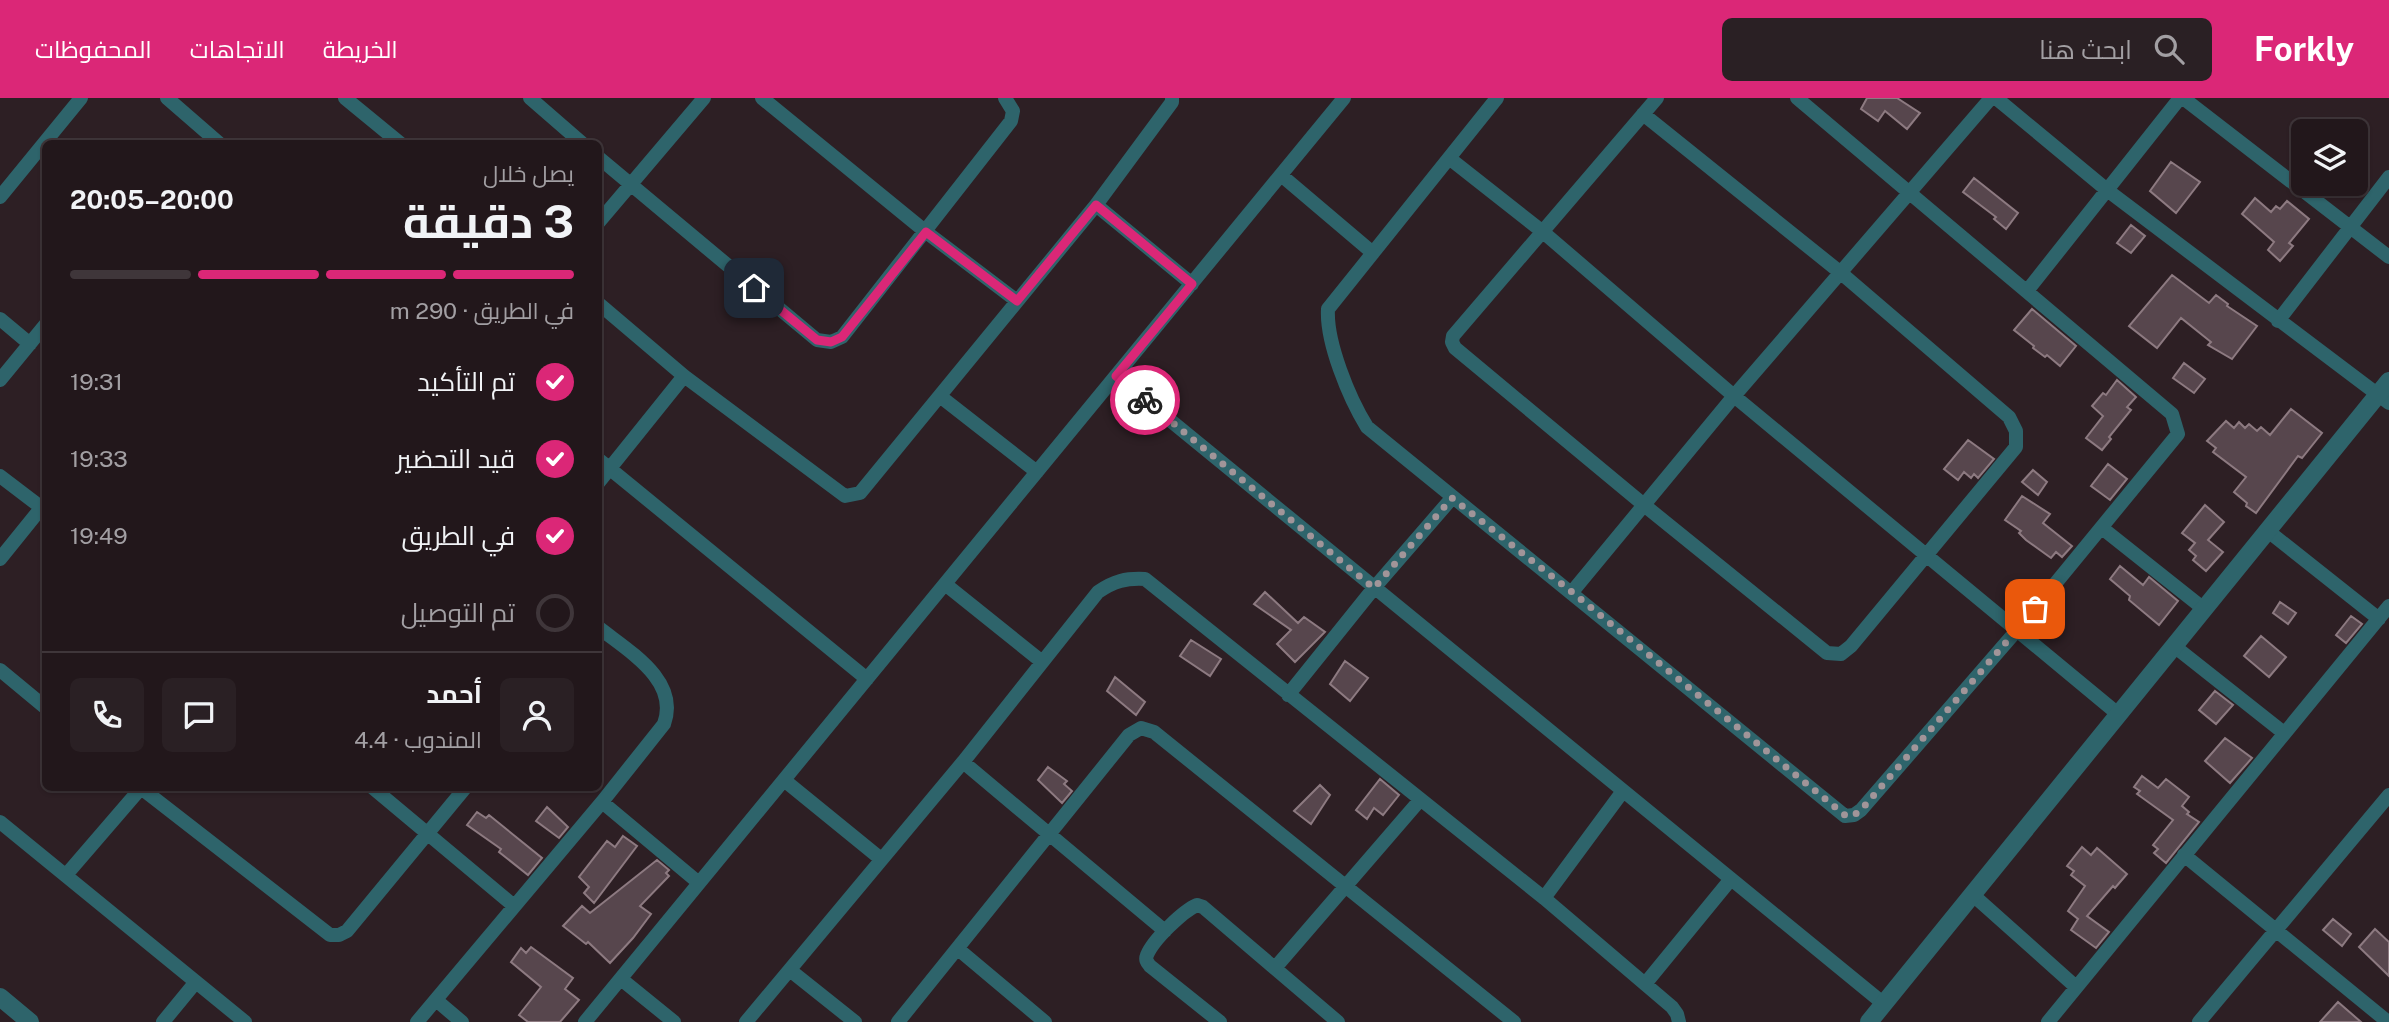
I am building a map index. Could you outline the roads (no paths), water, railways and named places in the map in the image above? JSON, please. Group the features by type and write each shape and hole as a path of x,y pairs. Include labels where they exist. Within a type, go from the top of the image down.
{"street":[{"path":"47,140 81,98"},
{"path":"167,98 215,140"},
{"path":"345,98 396,140"},
{"path":"530,98 578,140"},
{"path":"602,218 704,98"},
{"path":"762,98 926,232 1017,301"},
{"path":"602,160 817,340 831,342 842,337 1011,121 1013,111 1005,98"},
{"path":"602,306 684,376 845,496 860,493 1096,205 1172,102 1172,98"},
{"path":"585,1022 1344,98"},
{"path":"1497,98 1328,309 1328,332 1354,403 1367,427 1846,816 1861,810 2018,629 2178,435 2178,427 2172,414 1797,98"},
{"path":"1643,114 1841,273 2009,417 2016,431 2015,446 1851,646 1840,654 1826,653 1455,348 1452,342 1453,336 1544,232 1643,114 1657,98"},
{"path":"1572,592 1734,396 1994,98 2106,190 2278,321 2385,393 2204,609 1869,1022"},
{"path":"2027,291 2182,98 2389,257"},
{"path":"0,197 42,146"},
{"path":"1449,158 1544,232 1734,396 2118,714"},
{"path":"1281,175 1373,253"},
{"path":"2278,321 2389,177"},
{"path":"1096,205 1192,284"},
{"path":"0,318 30,344"},
{"path":"0,380 42,329"},
{"path":"602,479 684,376"},
{"path":"1116,376 1884,1004"},
{"path":"941,397 1037,472"},
{"path":"602,461 867,679"},
{"path":"0,476 42,506"},
{"path":"1288,695 1374,588 1452,498"},
{"path":"0,559 42,509"},
{"path":"2102,528 2204,609"},
{"path":"2268,531 2379,619"},
{"path":"746,1022 963,762 1098,592 1112,582 1131,578 1145,579 1544,898 1672,1007 1679,1022"},
{"path":"945,584 1041,662"},
{"path":"2048,1022 2389,606"},
{"path":"418,1022 664,724 668,713 668,700 652,671 602,630"},
{"path":"2174,646 2284,733"},
{"path":"0,670 42,705"},
{"path":"898,1022 1129,735 1141,728 1154,732 1514,1022"},
{"path":"963,762 1165,931"},
{"path":"784,780 881,859"},
{"path":"66,875 138,791"},
{"path":"145,791 330,935 340,935 347,931 463,791"},
{"path":"377,791 514,906"},
{"path":"1544,898 1623,791"},
{"path":"2199,1022 2389,795"},
{"path":"1275,968 1420,800"},
{"path":"602,802 699,883"},
{"path":"0,822 245,1022"},
{"path":"2184,855 2388,1022"},
{"path":"1645,984 1731,879"},
{"path":"1972,895 2076,987"},
{"path":"1220,1022 1150,966 1147,955 1165,931 1197,905 1203,907 1338,1022"},
{"path":"958,949 1045,1022"},
{"path":"790,971 855,1022"},
{"path":"621,979 674,1022"},
{"path":"163,1022 195,983"},
{"path":"0,997 30,1022"},
{"path":"436,1000 462,1022"}]}
